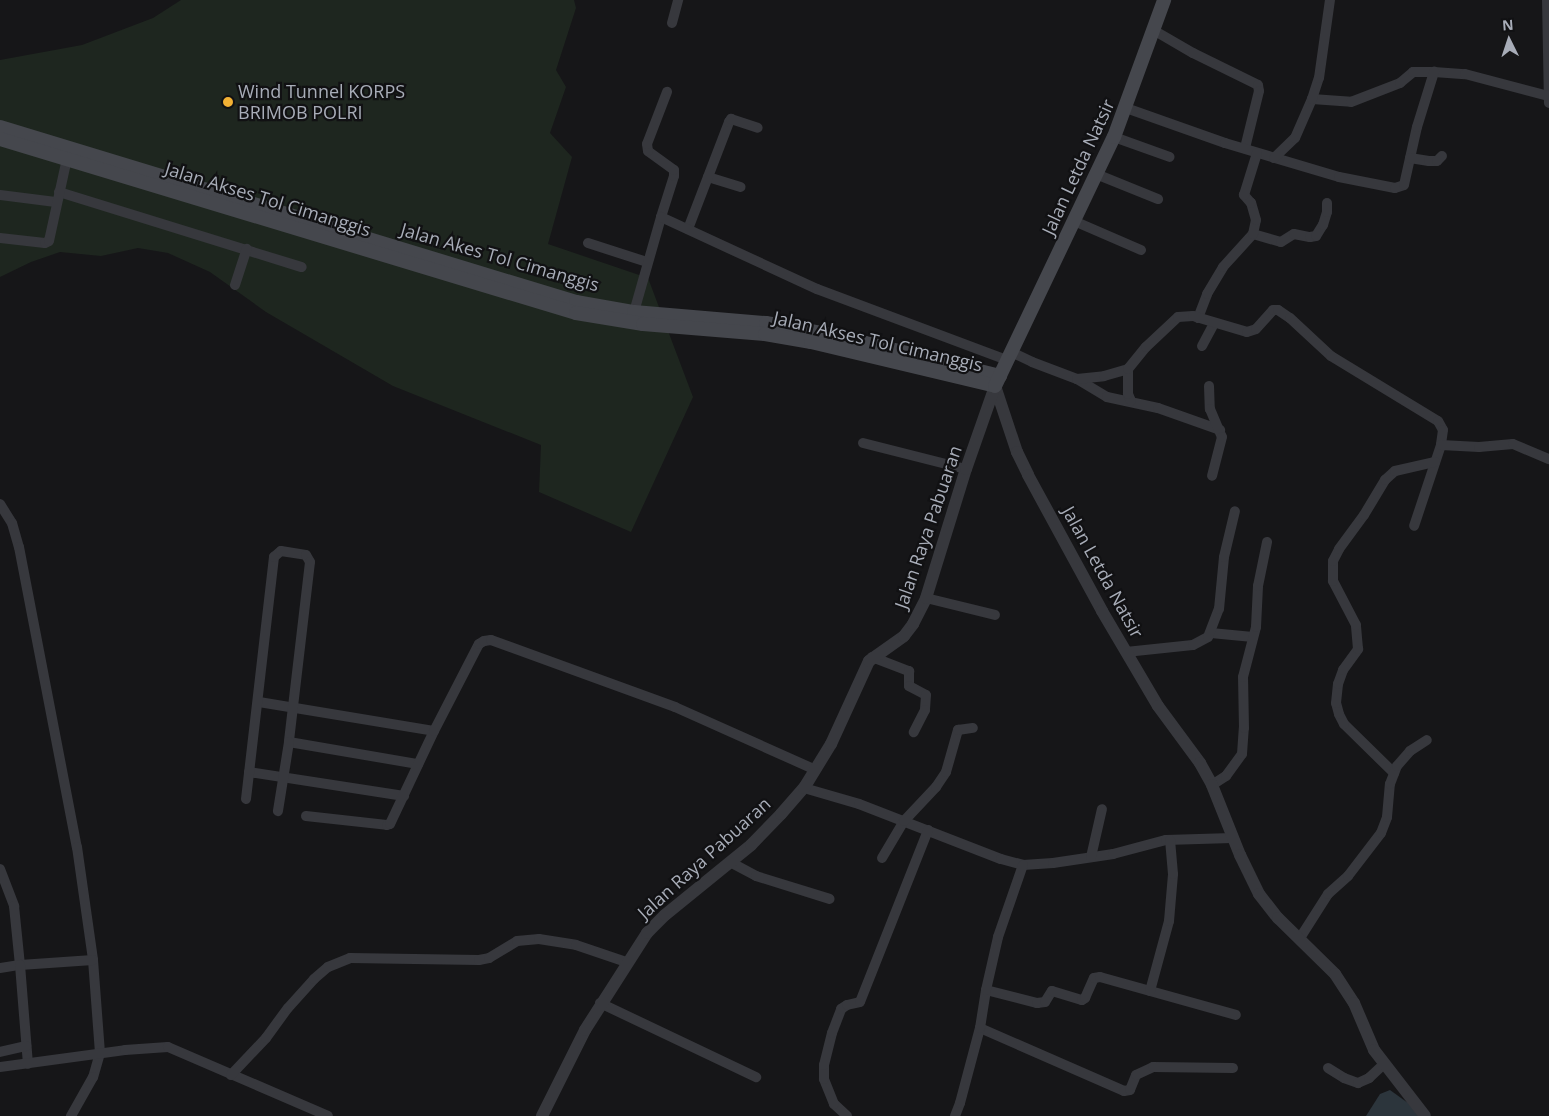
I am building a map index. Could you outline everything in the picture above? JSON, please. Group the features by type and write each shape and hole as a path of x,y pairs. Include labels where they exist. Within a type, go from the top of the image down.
{"main road":[{"name":"Jalan Letda Natsir","path":"998,381 1114,137 1155,31 1164,0"},
{"name":"Jalan Akes Tol Cimanggis","path":"0,127 69,153 576,302 634,312 766,323 829,334 998,381"},
{"name":"Jalan Akses Tol Cimanggis","path":"0,139 69,153 576,313 643,324 765,334 998,381"}],"street":[{"path":"672,23 678,0"},
{"path":"1274,158 1295,138 1312,99 1319,78 1330,0"},
{"path":"1312,99 1351,102 1400,83 1413,72 1465,74 1549,99 1547,0"},
{"path":"1155,31 1193,53 1258,85 1259,91 1245,148"},
{"path":"1126,108 1257,153 1339,177 1395,188 1404,185 1434,72"},
{"path":"634,312 647,262 674,176 674,170 648,151 647,144 667,92"},
{"path":"688,230 731,119 758,128"},
{"path":"1114,137 1170,157"},
{"path":"0,238 45,243 49,241 57,197 69,153"},
{"path":"1198,318 1207,294 1223,267 1253,234 1256,220 1251,203 1244,195 1257,153"},
{"path":"1410,158 1437,161 1442,156"},
{"path":"1096,174 1158,200"},
{"path":"708,177 741,187"},
{"path":"0,195 57,197 302,266"},
{"path":"1253,234 1280,242 1294,234 1310,238 1316,236 1323,225 1327,212 1327,203"},
{"path":"661,217 817,289 1009,356 1032,362 1077,379 1107,397 1131,401 1220,430"},
{"path":"1074,221 1140,250"},
{"path":"588,243 647,262"},
{"path":"235,285 247,249"},
{"path":"1077,379 1104,376 1128,370 1146,347 1178,318 1198,318 1247,332 1256,328 1273,310 1284,313 1331,356 1438,422 1443,430 1441,445 1414,526"},
{"path":"1202,346 1214,323"},
{"path":"1128,370 1128,394 1131,401"},
{"name":"Jalan Raya Pabuaran","path":"542,1116 565,1066 600,1003 626,962 654,924 730,862 768,828 804,788 831,744 866,666 872,657 904,636 926,598 966,469 998,381"},
{"name":"Jalan Letda Natsir","path":"998,381 1017,452 1028,475 1080,571 1158,706 1200,763 1212,785 1232,838 1252,882 1267,906 1326,963 1347,991 1370,1042 1384,1064 1425,1116"},
{"path":"1210,386 1210,409 1220,430 1220,448 1212,476"},
{"path":"863,443 966,469"},
{"path":"1441,445 1479,447 1513,444 1549,458"},
{"path":"1394,773 1344,724 1339,714 1336,703 1338,684 1344,670 1358,649 1356,626 1333,581 1334,561 1339,548 1360,521 1385,480 1395,471 1435,462"},
{"path":"0,504 12,523 19,547 77,847 93,960 100,1053 93,1077 71,1116"},
{"path":"1126,652 1194,645 1204,640 1211,633 1221,595 1224,558 1235,511"},
{"path":"1212,785 1226,776 1242,754 1244,728 1243,678 1256,627 1260,572 1267,542"},
{"path":"246,799 259,702 274,557 281,551 306,555 310,562 289,742 278,811"},
{"path":"926,598 995,615"},
{"path":"1211,633 1253,637"},
{"path":"306,816 390,824 434,731 479,644 491,640 675,707 816,770"},
{"path":"872,657 909,671 909,686 926,695 925,710 914,732"},
{"path":"259,702 434,731"},
{"path":"882,858 904,821 936,787 946,772 958,730 973,728"},
{"path":"1300,938 1328,894 1348,876 1381,833 1387,817 1390,784 1394,773 1404,758 1427,740"},
{"path":"289,742 418,764"},
{"path":"249,772 404,796"},
{"path":"804,788 904,821 1006,861 1023,865 1052,864 1170,840 1232,838"},
{"path":"1091,857 1102,810"},
{"path":"847,1116 834,1104 824,1079 824,1065 832,1033 841,1009 847,1005 860,1002 928,830"},
{"path":"1150,991 1169,921 1173,874 1170,840"},
{"path":"730,862 756,876 830,899"},
{"path":"955,1116 960,1104 980,1028 998,937 1023,865"},
{"path":"0,869 14,906 28,1064"},
{"path":"231,1075 266,1038 288,1008 314,979 328,967 350,958 479,960 489,958 517,941 539,939 576,945 626,962"},
{"path":"0,968 93,960"},
{"path":"986,990 1037,1003 1045,1002 1052,991 1082,1000 1086,998 1091,981 1100,976 1236,1015"},
{"path":"600,1003 756,1077"},
{"path":"980,1028 1124,1091 1130,1090 1136,1075 1153,1067 1233,1068"},
{"path":"0,1052 26,1046"},
{"path":"0,1067 100,1053 168,1047 328,1116"},
{"path":"1328,1068 1344,1078 1358,1083 1369,1078 1384,1064"}],"shaded area":[{"path":"181,0 574,0 576,8 556,70 566,87 550,133 572,157 548,244 648,278 693,397 631,532 539,492 541,445 393,386 266,312 210,272 168,253 138,248 101,256 60,252 31,262 0,277 0,60 82,45 153,18"},
{"path":"1390,1090 1408,1103 1418,1116 1366,1116 1380,1094"}],"place":[{"name":"Wind Tunnel KORPS BRIMOB POLRI","path":"228,102"}]}
